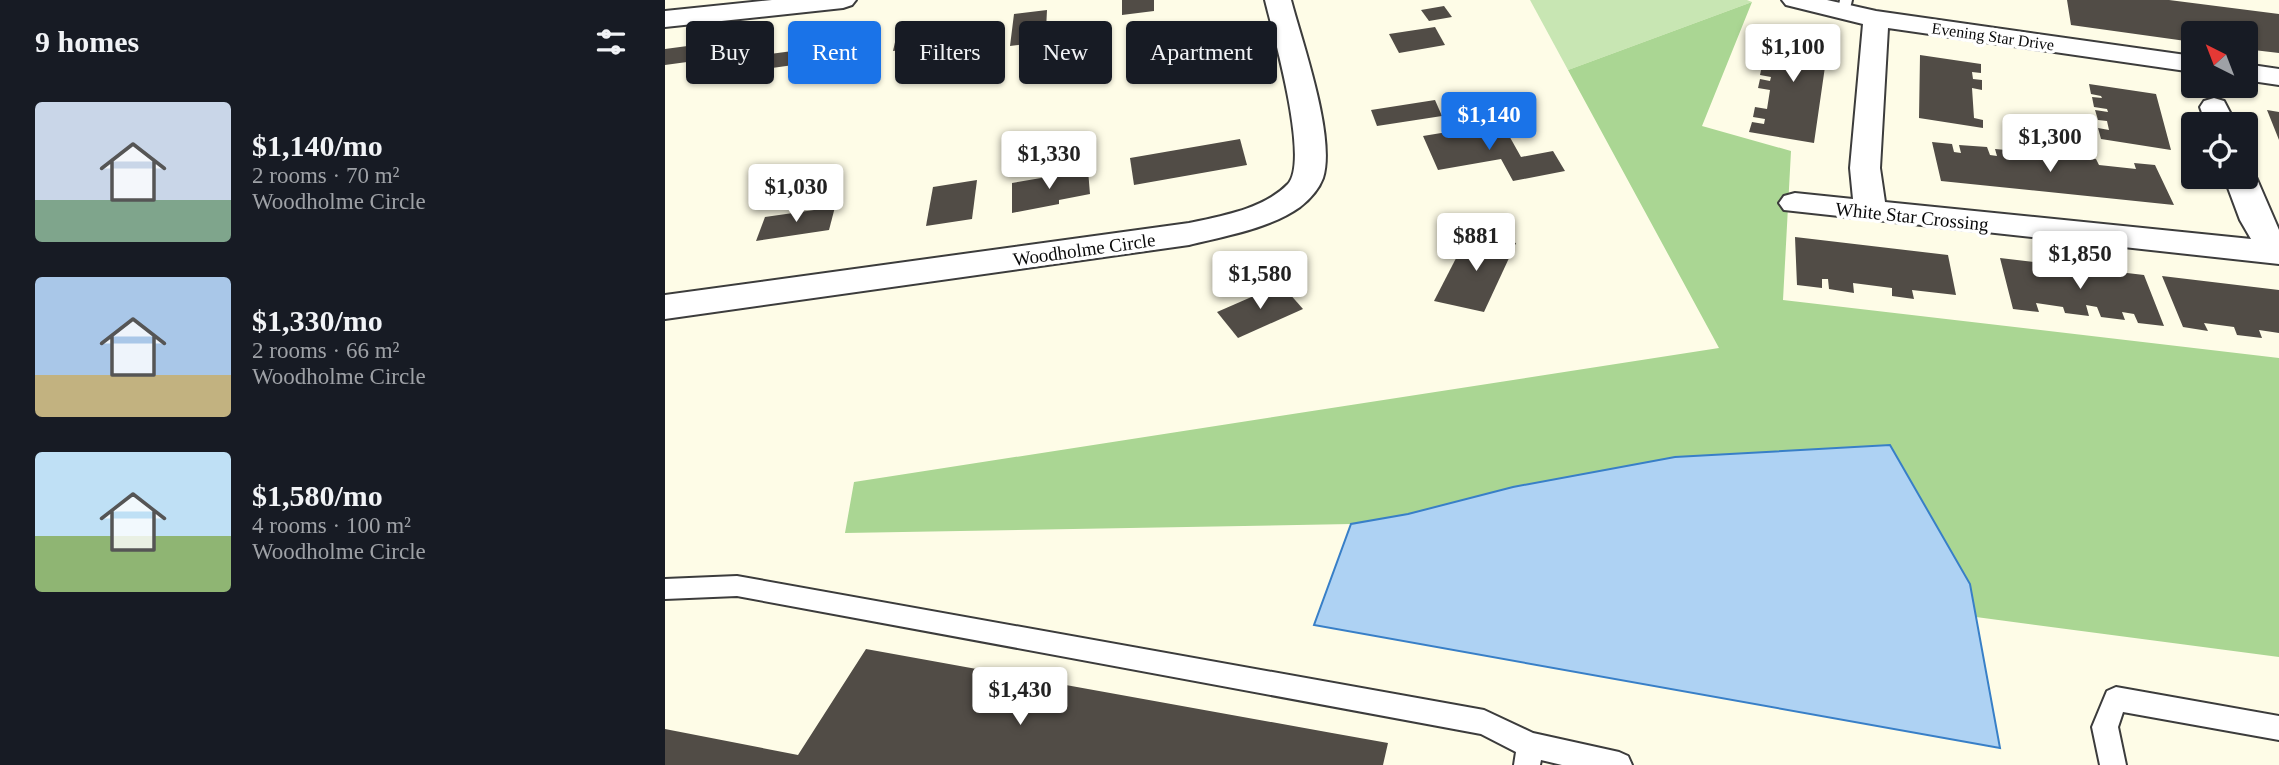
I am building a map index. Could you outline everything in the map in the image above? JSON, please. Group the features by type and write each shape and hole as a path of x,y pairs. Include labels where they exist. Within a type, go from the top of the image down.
{"street":[{"path":"665,19 843,0"},
{"name":"Woodholme Circle","path":"665,307 1189,234 1246,219 1284,201 1299,191 1308,178 1310,142 1278,0"},
{"name":"Evening Star Drive","path":"1795,0 1845,7 1876,19 2181,62"},
{"path":"1870,211 1865,168 1876,19"},
{"path":"2258,74 2279,76"},
{"path":"2244,189 2256,220 2278,253"},
{"name":"White Star Crossing","path":"1795,203 2278,253"}],"lane":[{"path":"665,589 737,586 1484,722 1529,755 1619,765"},
{"path":"2113,765 2105,727 2116,699 2279,728"}],"green space":[{"path":"1530,0 1747,0 1752,2 1568,70"},
{"path":"1752,2 1702,126 1791,151 1783,300 2279,358 2279,657 1976,617 1970,584 1408,514 1351,524 845,533 854,482 1719,348 1568,70"}],"water":[{"path":"1890,445 1970,584 2000,748 1314,625 1351,524 1408,514 1513,487 1675,457"}],"building":[{"path":"1122,0 1154,0 1154,11 1122,15"},
{"path":"2067,0 2169,0 2279,14 2279,53 2258,51 2258,21 2181,21 2181,40 2071,25"},
{"path":"1444,6 1452,17 1429,21 1421,10"},
{"path":"1047,10 1046,21 1019,21 1019,45 1010,46 1014,14"},
{"path":"1771,24 1830,32 1814,143 1749,132 1752,122 1764,124 1765,119 1753,117 1755,107 1767,109 1770,90 1758,88 1760,79 1770,81 1771,77 1760,75 1762,65 1772,67 1776,51 1765,49 1767,40 1777,42 1779,33 1769,32"},
{"path":"1435,27 1445,45 1399,53 1389,34"},
{"path":"686,46 686,62 665,65 665,49"},
{"path":"788,52 788,66 774,68 774,53"},
{"path":"1920,55 1981,64 1981,73 1972,72 1973,79 1982,80 1982,90 1972,88 1974,118 1983,120 1983,128 1919,118"},
{"path":"2089,84 2156,94 2171,150 2101,139 2098,128 2109,130 2107,121 2098,120 2095,110 2108,112 2107,109 2094,107 2092,97 2102,98 2091,94"},
{"path":"1435,100 1442,116 1377,126 1371,110"},
{"path":"2267,110 2279,112 2279,140"},
{"path":"1502,123 1521,157 1553,151 1565,171 1513,181 1501,159 1438,170 1423,136"},
{"path":"1240,139 1247,165 1134,185 1130,158"},
{"path":"1932,142 1952,144 1954,152 1961,153 1959,145 1987,147 1990,155 1997,156 1995,149 2017,151 2019,157 2025,158 2023,151 2044,154 2046,161 2053,162 2050,155 2096,159 2099,165 2136,169 2134,163 2155,165 2174,205 1941,181"},
{"path":"1088,170 1090,194 1059,200 1059,204 1012,213 1012,183"},
{"path":"977,180 972,219 926,226 933,187"},
{"path":"835,207 829,230 756,241 765,217"},
{"path":"1469,233 1516,243 1484,312 1434,301"},
{"path":"1795,237 1948,255 1956,295 1912,290 1914,299 1892,296 1892,288 1853,283 1854,293 1829,289 1828,279 1822,279 1822,288 1797,285"},
{"path":"2000,258 2144,275 2164,326 2138,323 2134,314 2122,312 2125,320 2101,317 2097,307 2086,305 2089,316 2065,313 2063,307 2036,303 2039,312 2013,309"},
{"path":"2162,276 2279,290 2279,333 2259,330 2262,338 2237,335 2234,327 2204,323 2208,331 2183,327"},
{"path":"1281,284 1303,309 1238,338 1217,312"},
{"path":"866,649 1388,743 1383,765 665,765 665,729 798,755"}]}
